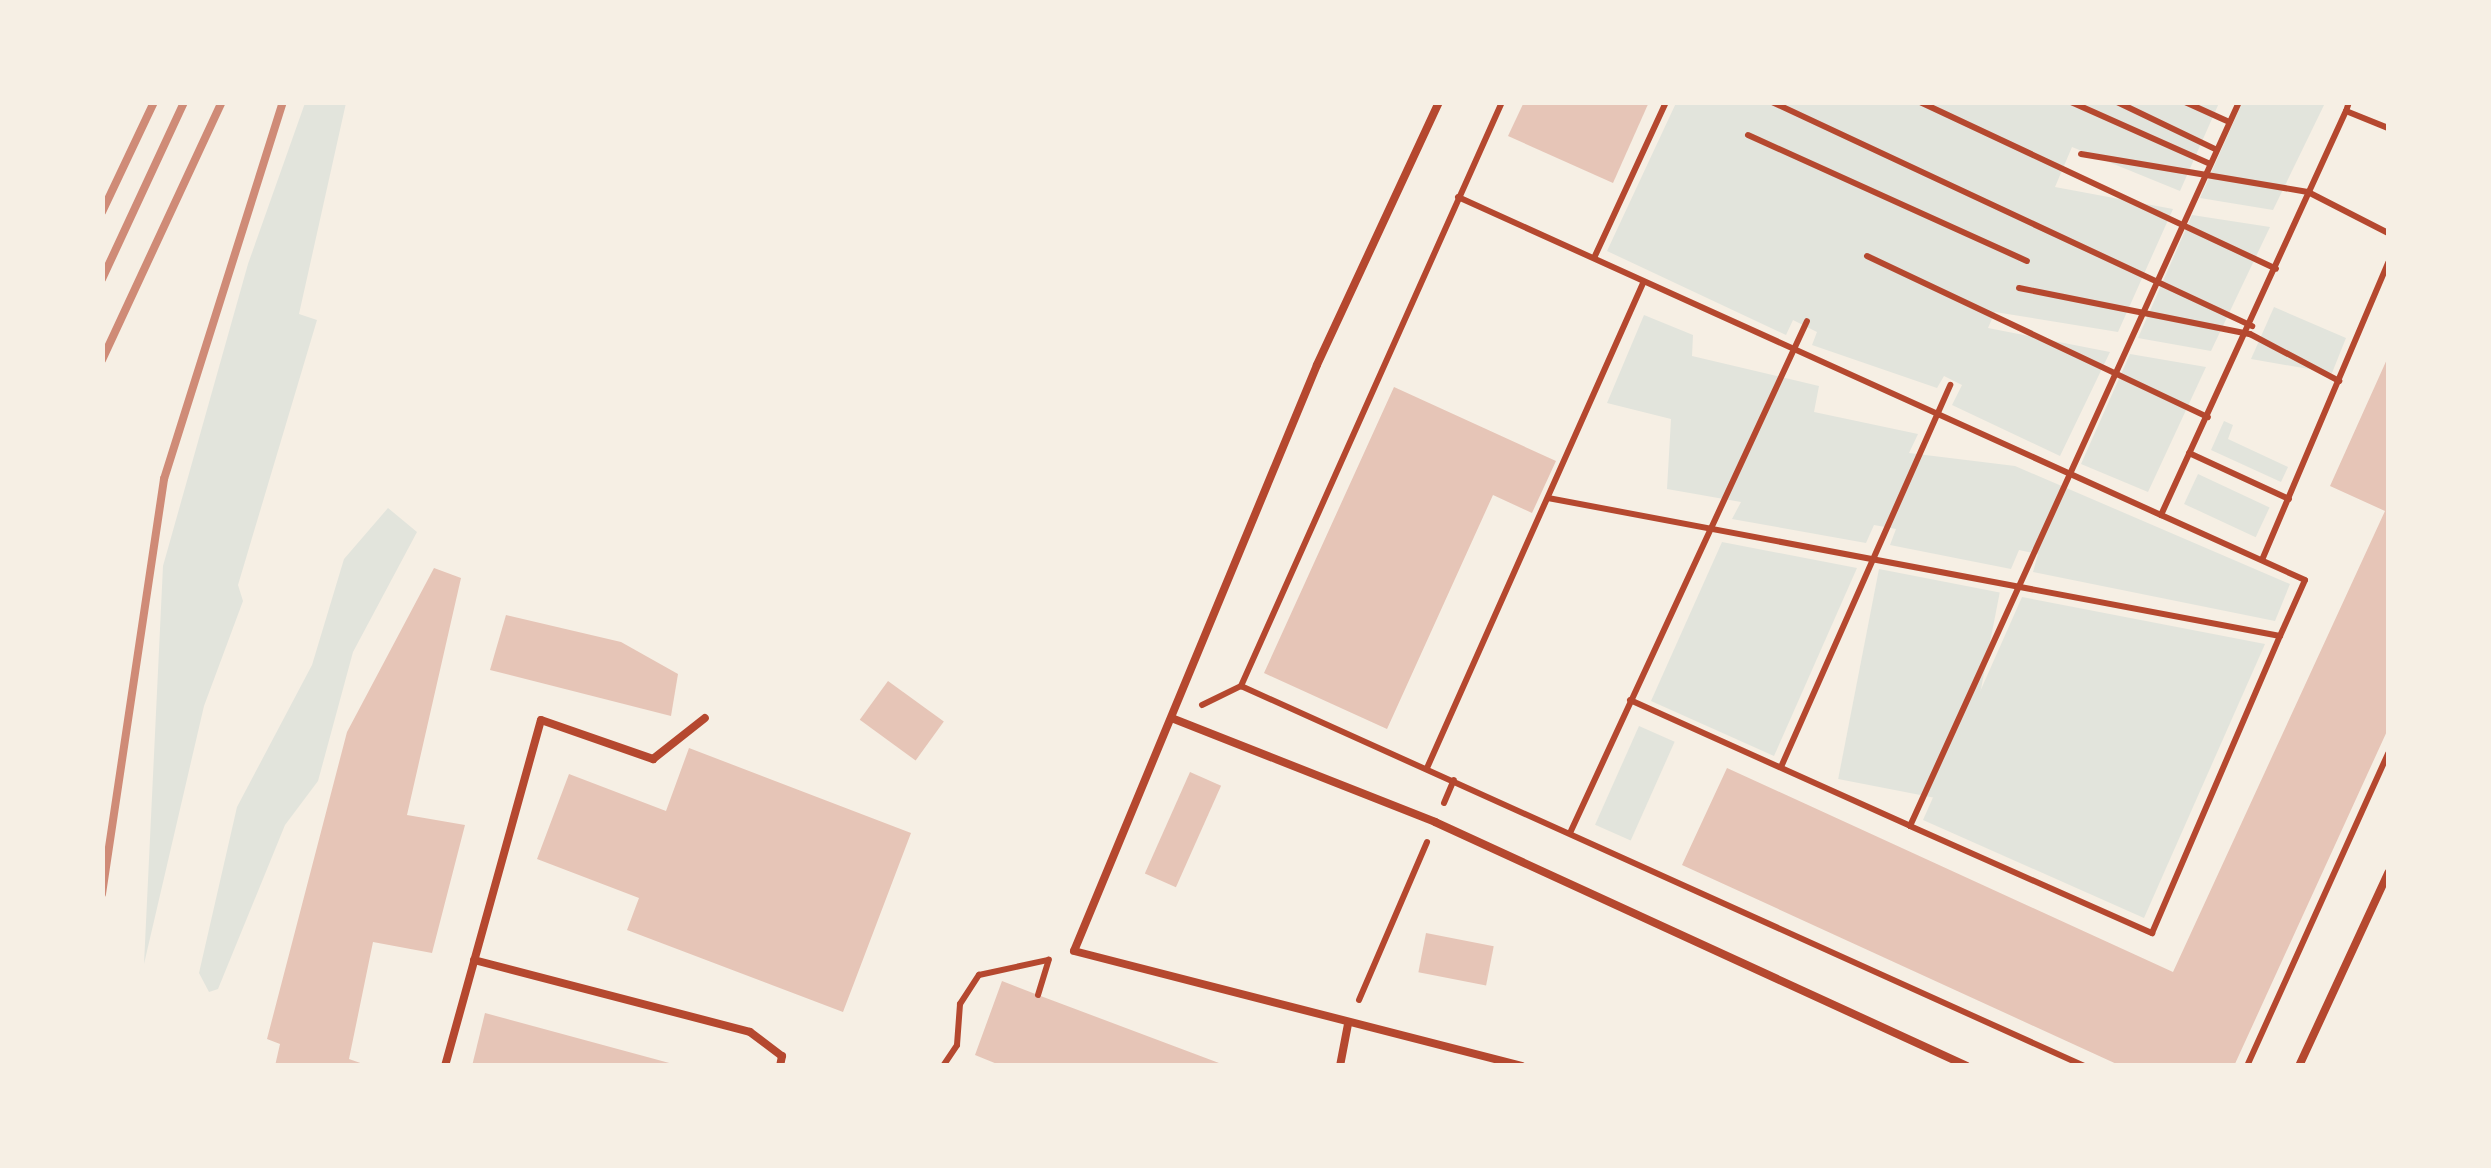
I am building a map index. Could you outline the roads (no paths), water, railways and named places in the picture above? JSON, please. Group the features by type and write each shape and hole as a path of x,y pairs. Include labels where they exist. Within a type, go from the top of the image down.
{"lane":[{"path":"1439,102 1317,365 1174,719 1074,951 1521,1066"},
{"path":"445,1066 541,720 653,758 705,718"},
{"path":"1174,719 1436,822 1967,1066"},
{"path":"2299,1066 2388,874"},
{"path":"474,960 750,1032 782,1056 780,1066"},
{"path":"1340,1066 1348,1024"}],"railway":[{"path":"102,212 154,102"},
{"path":"102,279 184,102"},
{"path":"102,360 222,102"},
{"path":"102,894 164,479 283,102"}]}
